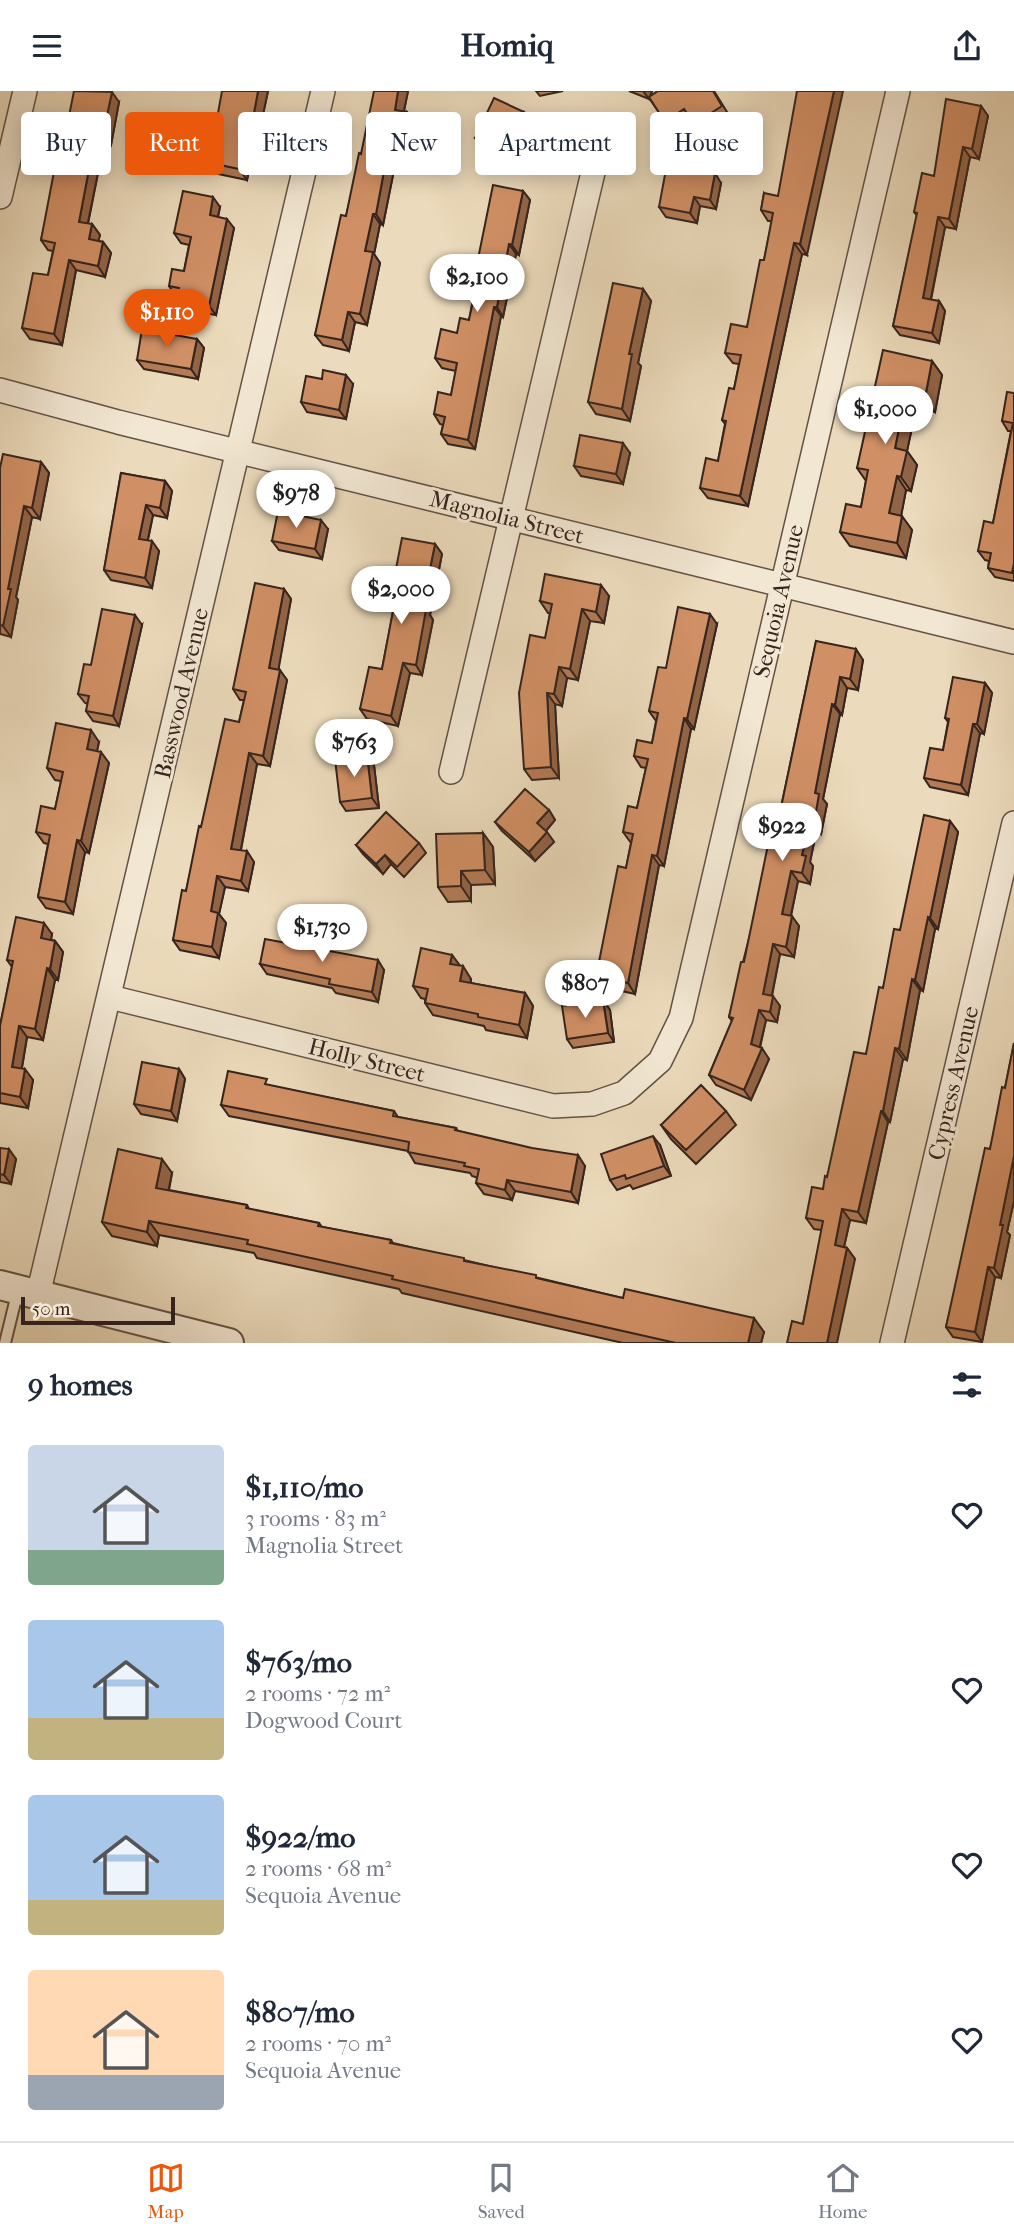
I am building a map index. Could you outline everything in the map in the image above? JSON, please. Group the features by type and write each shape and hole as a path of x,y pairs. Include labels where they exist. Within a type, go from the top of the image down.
{"street":[{"path":"0,197 25,91"},
{"name":"Basswood Avenue","path":"19,1290 110,997 323,91"},
{"name":"Sequoia Avenue","path":"624,1093 660,1061 681,1018 898,91"},
{"path":"451,772 591,175"},
{"name":"Magnolia Street","path":"0,390 1014,642"},
{"name":"Cypress Avenue","path":"892,1343 1014,823"},
{"name":"Holly Street","path":"110,997 553,1106 592,1104 624,1093"},
{"path":"19,1290 229,1343"}],"lane":[{"path":"5,1343 19,1290"}],"building":[{"path":"74,91 112,92 108,112 70,112"},
{"path":"222,91 258,91 254,112 238,112 238,169 224,166 224,112 218,112"},
{"path":"374,91 398,91 395,110 407,112 370,112"},
{"path":"658,91 713,91 722,106 713,112 686,112 684,109 680,112 659,112 649,97"},
{"path":"797,91 834,91 800,244 794,243 740,496 700,488 706,458 718,461 726,421 722,420 729,388 734,389 741,355 725,353 731,324 747,327 760,260 764,260 773,213 761,210 764,193 778,196"},
{"path":"494,98 524,112 487,112"},
{"path":"946,99 981,106 972,149 963,147 949,219 938,217 923,298 939,301 932,333 893,326 917,213 914,212 922,173 934,176"},
{"path":"366,130 366,175 383,175 365,251 373,252 360,314 348,312 342,340 315,335 341,215 346,216 359,153 361,154"},
{"path":"53,175 88,175 79,222 92,224 89,239 103,242 98,266 69,260 54,334 22,328 33,273 48,275 55,243 41,240"},
{"path":"665,175 715,175 710,200 694,197 690,213 659,207"},
{"path":"493,185 523,191 497,307 494,307 468,440 441,434 445,417 434,414 438,392 451,395 457,363 435,358 441,329 457,333 460,318 469,320 476,287 463,285 469,257 478,259"},
{"path":"183,191 213,197 210,215 227,219 209,306 177,299 179,288 169,286 172,269 184,271 191,237 174,233"},
{"path":"613,283 643,289 629,354 632,354 622,409 588,402"},
{"path":"142,329 197,339 191,369 137,360"},
{"path":"883,350 932,361 925,398 910,394 907,410 903,409 895,448 907,451 901,477 897,476 889,513 902,516 897,543 840,532 846,504 861,507 868,470 857,468"},
{"path":"323,370 346,375 339,410 301,402 306,376 322,379"},
{"path":"1007,392 1014,393 1012,573 988,568 991,553 978,551 984,521 993,523 1013,423 1002,421"},
{"path":"580,435 623,443 616,474 574,466"},
{"path":"3,454 41,462 32,508 24,506 3,626 0,625 0,468"},
{"path":"121,473 165,481 160,508 146,505 139,539 152,541 145,578 104,570"},
{"path":"278,511 321,520 315,549 272,541"},
{"path":"402,538 435,544 422,609 426,610 416,665 403,663 391,716 360,709 369,667 382,669 398,585 393,584"},
{"path":"545,574 601,585 596,612 582,609 570,669 559,667 554,694 547,693 551,767 524,769 519,693 530,635 545,638 552,604 540,601"},
{"path":"255,583 284,589 269,668 280,670 263,756 249,753 231,849 247,851 241,881 217,876 211,911 218,913 212,947 173,940 182,890 186,891 225,719 239,722 246,692 233,689"},
{"path":"678,607 710,614 687,719 684,718 657,856 652,855 628,983 596,977 618,866 626,868 633,834 623,832 628,806 637,808 648,759 634,756 637,740 652,743 658,713 649,711 658,667 666,668"},
{"path":"102,609 135,615 113,716 86,711 89,696 78,694 84,664 91,665"},
{"path":"816,641 856,649 850,679 840,677 835,705 832,704 815,793 819,794 814,824 809,823 802,855 806,856 802,873 791,871 782,914 792,916 786,947 773,944 763,994 773,996 770,1012 759,1010 751,1044 762,1048 744,1090 709,1075 733,1018 729,1017 741,962 744,962 770,835 775,836"},
{"path":"953,677 985,683 977,724 973,724 961,785 924,778 930,748 943,750 949,719 945,718"},
{"path":"56,723 91,730 87,749 101,752 81,841 77,840 65,902 38,897 50,835 36,832 41,806 55,809 63,772 47,768"},
{"path":"367,755 372,798 340,802 335,759"},
{"path":"525,789 549,810 537,823 547,832 529,852 495,822"},
{"path":"386,812 419,843 397,867 385,855 376,864 356,845"},
{"path":"924,815 950,821 930,918 928,917 915,980 912,979 899,1049 895,1048 883,1111 858,1212 842,1209 835,1245 847,1248 827,1343 787,1343 792,1321 803,1324 823,1221 806,1218 812,1187 823,1189 825,1176 827,1177 854,1052 866,1054 879,987 883,988 894,929 900,930"},
{"path":"483,833 485,870 461,871 461,886 438,887 436,834"},
{"path":"16,917 44,923 41,938 55,941 35,1029 19,1026 12,1067 25,1069 20,1097 0,1093 0,1026 13,961 7,960"},
{"path":"265,939 378,960 372,992 329,984 330,979 260,964"},
{"path":"421,948 452,955 450,964 463,966 460,981 525,993 519,1025 425,1003 428,989 413,986"},
{"path":"603,1000 608,1033 567,1039 562,1006"},
{"path":"1014,1043 1014,1156 994,1268 988,1267 975,1332 946,1327 985,1148 990,1149"},
{"path":"142,1062 179,1069 171,1111 134,1104"},
{"path":"228,1071 267,1079 265,1084 394,1111 393,1116 456,1128 455,1130 532,1148 578,1155 571,1192 507,1180 505,1190 476,1183 479,1169 464,1166 465,1163 408,1152 409,1142 221,1105"},
{"path":"701,1085 726,1111 686,1150 661,1125"},
{"path":"653,1136 664,1166 626,1179 625,1175 610,1180 601,1154"},
{"path":"0,1148 9,1149 4,1175 0,1174"},
{"path":"118,1149 162,1159 156,1188 247,1205 246,1208 319,1223 318,1226 391,1240 390,1243 464,1258 464,1261 536,1275 536,1278 623,1298 625,1289 754,1318 748,1343 676,1343 392,1279 393,1276 247,1244 248,1240 149,1221 147,1232 102,1222"}]}
